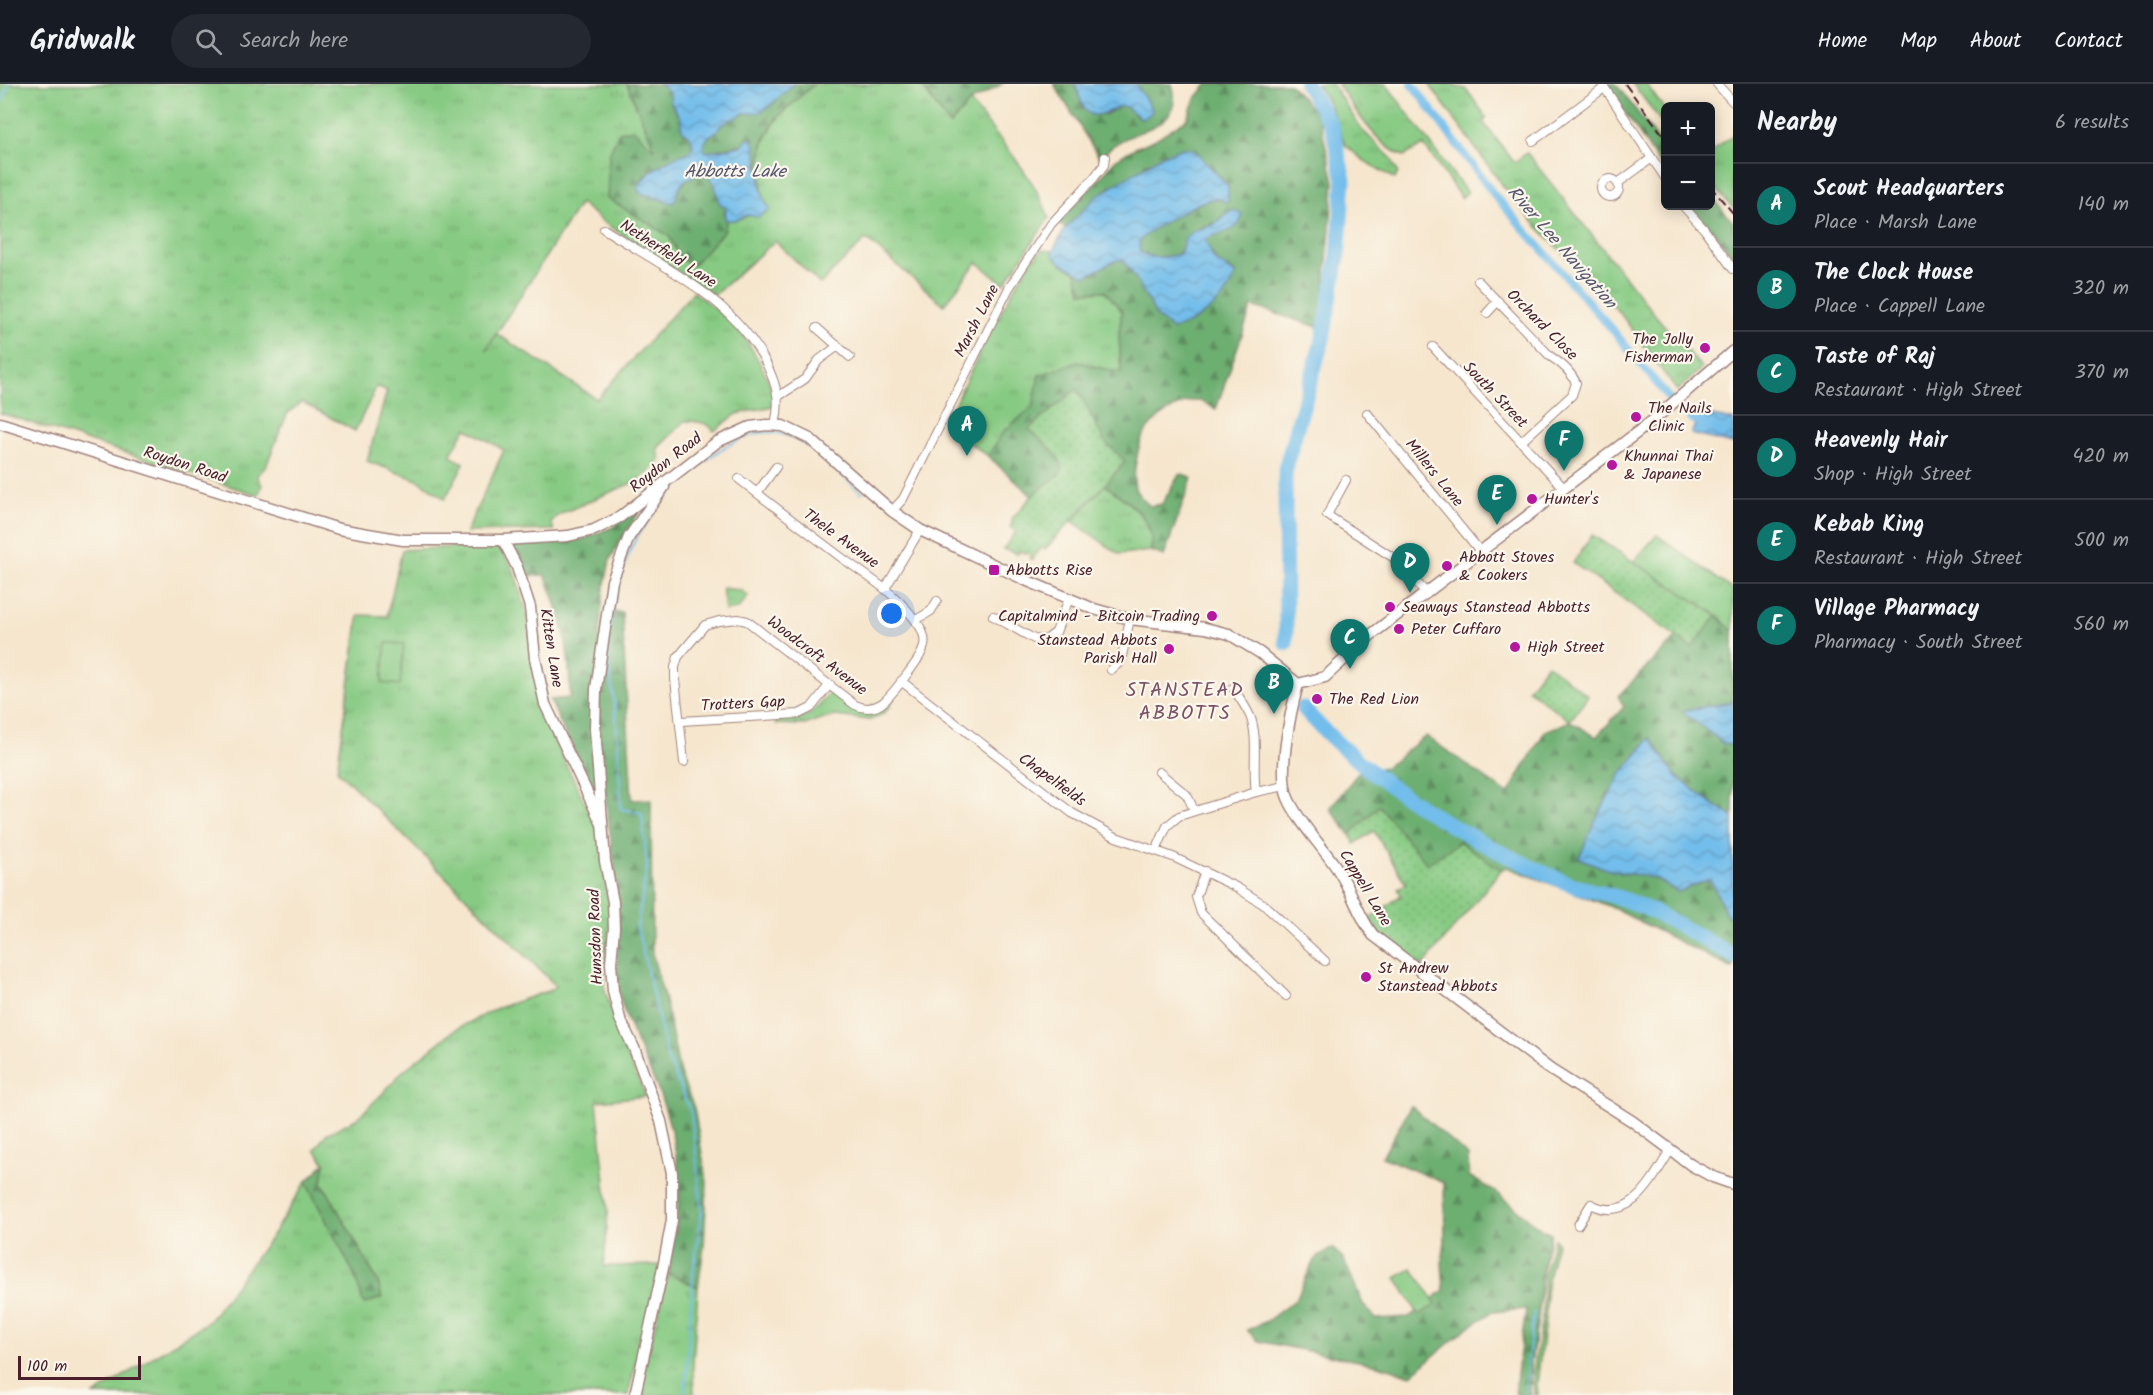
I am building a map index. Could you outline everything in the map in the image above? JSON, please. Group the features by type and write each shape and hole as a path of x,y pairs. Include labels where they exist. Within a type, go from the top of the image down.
{"main road":[{"path":"1298,684 1320,679 1329,674 1372,634 1657,416 1733,351"},
{"name":"Roydon Road","path":"0,423 339,529 404,540 502,540 568,536 594,530 611,523 723,438 750,427 776,425 810,439 892,511 920,530 1094,609 1130,619 1205,628 1229,634 1260,653 1298,684"},
{"name":"Hunsdon Road","path":"635,1395 672,1220 672,1173 661,1122 634,1048 620,1019 613,991 611,963 614,928 613,902 605,861 596,729 596,689 612,581 629,537 667,482"},
{"name":"Kitten Lane","path":"502,540 517,567 530,608 535,658 545,704 603,825"},
{"name":"Cappell Lane","path":"1298,684 1288,728 1285,786 1288,799 1345,881 1359,914 1373,935 1551,1070 1615,1109 1670,1151 1713,1177 1733,1184"}],"street":[{"path":"1717,84 1733,102"},
{"path":"1533,141 1603,86 1661,173"},
{"name":"Marsh Lane","path":"892,511 903,499 1009,288 1051,224 1094,179 1104,165 1105,157"},
{"path":"1618,183 1652,158"},
{"path":"1686,210 1733,269"},
{"name":"Netherfield Lane","path":"604,229 697,286 731,315 763,357 778,396 779,409 776,425"},
{"name":"Orchard Close","path":"1478,281 1550,356 1560,362 1576,383 1572,395 1521,442"},
{"path":"1487,313 1498,301"},
{"path":"817,328 850,357"},
{"path":"778,396 808,376 819,360 838,346"},
{"name":"South Street","path":"1432,347 1563,487"},
{"name":"Millers Lane","path":"1367,413 1480,551"},
{"path":"757,493 776,467"},
{"name":"Thele Avenue","path":"739,479 852,565 886,587 920,530"},
{"path":"1346,480 1327,515 1397,560 1427,594"},
{"name":"Woodcroft Avenue","path":"684,762 675,679 676,662 699,630 709,623 738,619 747,621 855,705 866,708 875,706 884,702 920,657 924,647 923,633 916,620 886,587"},
{"path":"993,616 1034,639 1046,640 1056,632 1069,599"},
{"path":"916,620 931,611 937,601"},
{"path":"1111,670 1121,661 1130,619"},
{"name":"Chapelfields","path":"901,681 1072,813 1116,837 1205,871 1236,887 1263,904 1325,961"},
{"name":"Trotters Gap","path":"681,721 799,714 811,708 830,684"},
{"path":"1233,688 1251,717 1253,776 1256,792"},
{"path":"1159,771 1187,795 1194,810"},
{"path":"1156,851 1164,830 1179,816 1256,792 1285,786"},
{"path":"1205,871 1196,897 1201,913 1286,996"},
{"path":"1578,1225 1592,1204 1600,1209 1610,1209 1626,1206 1636,1200 1670,1151"}],"green space":[{"path":"0,84 627,84 656,152 607,197 669,236 680,259 724,231 727,220 735,220 770,209 764,198 762,187 761,162 767,135 782,113 814,84 920,84 950,125 970,102 1025,172 1049,218 1004,284 977,262 944,305 866,239 820,284 775,241 714,295 607,225 580,203 486,350 497,334 597,399 693,292 733,324 746,340 766,375 773,397 773,406 737,414 714,431 705,424 685,421 658,448 660,459 648,473 636,481 558,515 551,523 554,530 466,532 504,450 466,428 450,456 464,463 445,499 420,481 367,461 387,391 377,386 355,431 302,402 287,414 266,466 257,476 262,485 258,495 0,413"},
{"path":"627,84 659,84 665,88 680,117 682,130 691,138 693,147 691,151 645,175 638,190 672,203 685,181 693,176 704,174 713,182 719,202 726,207 724,216 727,220 724,231 693,265 680,259 669,236 607,198 609,154 619,132 633,129 655,150"},
{"path":"794,84 814,84 776,119 764,140 759,167 756,158 743,144 706,152 704,150 703,145 706,140 721,125 744,113 766,109"},
{"path":"920,84 1002,84 970,102 950,125"},
{"path":"1054,84 1074,84 1084,108 1105,115 1120,106 1126,107 1137,116 1152,110 1136,84 1172,84 1174,99 1165,119 1119,142 1109,149 1101,161"},
{"path":"1208,84 1290,84 1319,117 1334,182 1321,328 1252,306 1216,409 1203,402 1192,401 1177,406 1149,427 1142,438 1135,468 1137,493 1150,506 1162,504 1179,475 1183,474 1192,478 1164,556 1151,551 1149,529 1139,512 1105,485 1125,461 1105,442 1077,389 1029,429 1053,452 1063,469 1060,474 1032,496 988,456 1003,432 1033,407 1039,375 1078,362 1121,373 1119,333 1122,311 1105,291 1081,292 1076,272 1090,274 1111,262 1123,259 1157,317 1172,329 1202,316 1219,301 1232,283 1236,273 1215,261 1205,240 1212,235 1221,234 1225,214 1215,224 1202,227 1182,246 1180,254 1153,257 1141,253 1138,249 1143,237 1187,210 1208,200 1228,202 1219,176 1197,153 1148,163 1096,198 1065,229 1058,222 1115,160 1156,139 1187,119 1195,99"},
{"path":"1317,84 1332,84 1362,130 1391,158 1398,172 1395,179 1363,160 1344,144 1329,104"},
{"path":"1338,84 1386,84 1467,193 1461,198 1424,145 1404,156 1385,145 1350,103"},
{"path":"1429,84 1453,84 1466,89 1487,118 1483,122 1514,162 1527,153 1656,316 1702,368 1677,391 1620,313 1535,224 1503,186"},
{"path":"1606,84 1616,84 1661,143 1661,166"},
{"path":"1633,84 1646,84 1661,105 1661,122"},
{"path":"1733,135 1733,208 1715,188 1715,149"},
{"path":"1715,202 1733,222 1733,257 1693,210 1715,210"},
{"path":"1042,250 1053,251 1053,255 1061,263 1076,272 1081,292 1105,291 1122,311 1119,333 1121,374 1078,362 1033,407 1003,432 988,456 944,425 1006,302 1033,259"},
{"path":"1077,389 1105,442 1125,461 1045,549 1041,547 1038,550 1033,560 1030,559 1031,554 1019,551 1018,554 1003,549 1016,532 1010,527 1013,521 1011,520 1032,496 1060,474 1063,469 1053,452 1029,429"},
{"path":"1105,485 1131,505 1145,520 1151,539 1151,551 1119,554 1072,521"},
{"path":"647,501 610,560 604,588 599,635 599,808 550,700 570,698 567,649 557,606 545,575 525,576 507,544 583,539 613,527"},
{"path":"1592,535 1717,615 1692,648 1573,563"},
{"path":"1657,535 1733,590 1733,632 1717,615 1633,562"},
{"path":"492,545 501,551 513,568 528,616 540,700 552,736 595,823 600,838 610,917 604,987 625,1052 646,1096 597,1101 608,1212 604,1266 660,1265 628,1395 94,1395 209,1321 271,1237 306,1182 354,1274 364,1303 381,1298 378,1282 322,1182 325,1163 315,1150 326,1134 356,1119 403,1071 455,1030 495,1009 548,991 556,986 337,770 359,615 387,616 402,550"},
{"path":"722,588 740,590 748,596 738,609 725,611"},
{"path":"614,611 622,613 632,800 651,799 652,953 666,1005 680,1074 694,1108 707,1182 704,1247 698,1287 668,1273 678,1210 677,1162 662,1100 628,1022 619,989 618,906 602,770 599,715 602,669"},
{"path":"1717,615 1733,632 1733,702 1683,711 1724,744 1733,745 1733,816 1717,807 1676,776 1650,738 1621,774 1597,817 1609,870 1655,878 1678,892 1710,879 1727,915 1733,917 1733,969 1609,906 1507,867 1501,870 1460,842 1427,865 1379,806 1350,835 1330,808 1359,772 1386,767 1426,736 1508,794 1545,731 1570,721 1596,737 1624,707 1618,696 1677,637 1692,648"},
{"path":"386,643 404,644 400,685 382,683"},
{"path":"1547,664 1588,696 1570,721 1528,689"},
{"path":"830,693 834,693 862,711 893,696 894,698 884,713 870,720 835,716 805,725 776,724 776,719 798,718 810,714"},
{"path":"1379,806 1427,864 1460,842 1501,870 1422,967 1380,934 1370,919 1401,895 1398,889 1406,884 1374,831 1355,844 1350,835"},
{"path":"1411,1106 1468,1156 1469,1176 1497,1193 1542,1230 1551,1233 1542,1271 1539,1311 1530,1369 1530,1395 1516,1395 1515,1389 1526,1309 1492,1312 1467,1328 1411,1375 1378,1365 1258,1341 1247,1330 1267,1321 1296,1299 1314,1260 1332,1248 1344,1260 1363,1304 1375,1319 1409,1317 1444,1290 1442,1264 1445,1241 1444,1183 1382,1157"},
{"path":"325,1163 322,1182 378,1282 382,1298 364,1304 354,1274 306,1182"},
{"path":"1554,1239 1557,1242 1546,1292 1546,1311 1537,1383 1538,1395 1534,1395 1533,1374 1543,1312 1544,1274"},
{"path":"1412,1268 1436,1304 1419,1315 1396,1278"},
{"path":"668,1273 698,1287 693,1364 694,1395 640,1395 644,1368"}],"water":[{"name":"Abbotts Lake","path":"659,84 794,84 766,109 757,113 744,113 721,125 703,145 706,152 741,146 752,138 762,193 770,209 758,217 748,215 735,220 725,220 726,207 720,204 714,183 704,174 693,176 685,181 672,203 641,193 638,188 648,174 673,158 689,152 693,147 691,138 682,130 680,117 671,103 670,94"},
{"path":"1075,84 1136,84 1152,110 1142,119 1126,107 1120,106 1094,115 1085,110"},
{"path":"1183,148 1197,153 1228,186 1228,202 1216,199 1207,200 1174,216 1139,242 1140,252 1155,257 1180,254 1185,238 1194,231 1215,224 1225,214 1234,210 1242,214 1241,221 1233,229 1205,240 1215,261 1236,274 1228,290 1211,309 1192,322 1172,329 1157,317 1123,260 1113,262 1084,276 1061,263 1053,255 1053,251 1065,229 1096,197 1163,155"},
{"path":"1700,414 1733,420 1733,444 1691,434"},
{"path":"1733,702 1733,745 1724,744 1682,711"},
{"path":"1650,738 1676,776 1717,807 1733,816 1733,917 1727,915 1710,879 1678,892 1655,878 1609,870 1579,858 1597,817 1621,774"}],"waterway":[{"path":"0,106 9,84"},
{"path":"1286,643 1285,469 1323,338 1338,256 1344,180 1332,127 1306,84"},
{"name":"River Lee Navigation","path":"1412,84 1495,196 1668,397 1692,419 1706,424"},
{"path":"685,1395 693,1273 702,1210 691,1113 668,1059 637,927 647,867 642,813 621,809 617,730 608,649 609,630 623,569 641,531 655,511 692,471 736,441 758,433 778,433 790,437 802,442 823,457 862,493"},
{"path":"1303,708 1330,736 1391,787 1460,830 1495,850 1567,883 1621,898 1641,907 1733,956"},
{"path":"1526,1395 1527,1366 1534,1313"}],"railway":[{"path":"1625,84 1661,132"},
{"path":"1715,192 1733,213"}],"place":[{"name":"The Jolly Fisherman","path":"1705,348"},
{"name":"The Nails Clinic","path":"1636,417"},
{"name":"Scout Headquarters","path":"967,456"},
{"name":"Khunnai Thai & Japanese","path":"1612,465"},
{"name":"Village Pharmacy","path":"1564,471"},
{"name":"Hunter's","path":"1532,499"},
{"name":"Kebab King","path":"1497,525"},
{"name":"Abbott Stoves & Cookers","path":"1447,566"},
{"name":"Abbotts Rise","path":"994,570"},
{"name":"Heavenly Hair","path":"1410,593"},
{"name":"Seaways Stanstead Abbotts","path":"1390,607"},
{"name":"Capitalmind - Bitcoin Trading","path":"1212,616"},
{"name":"Peter Cuffaro","path":"1399,629"},
{"name":"High Street","path":"1515,647"},
{"name":"Stanstead Abbots Parish Hall","path":"1169,649"},
{"name":"Taste of Raj","path":"1350,669"},
{"name":"The Red Lion","path":"1317,699"},
{"name":"The Clock House","path":"1274,714"},
{"name":"St Andrew Stanstead Abbots","path":"1366,977"}],"district":[{"name":"STANSTEAD ABBOTTS","path":"1185,702"}]}
